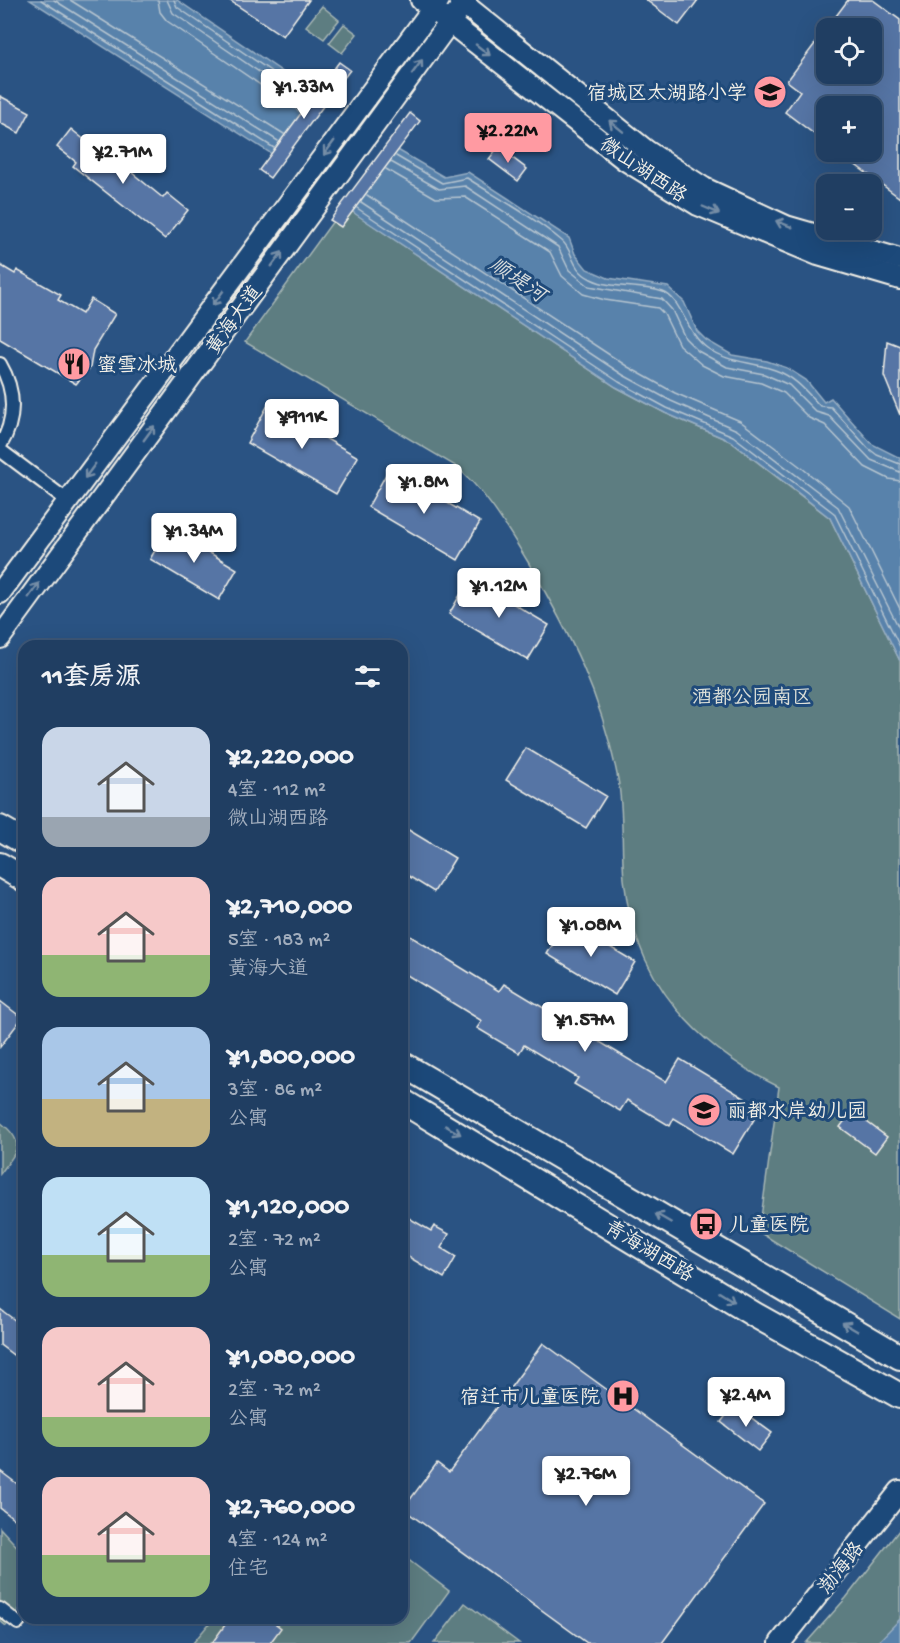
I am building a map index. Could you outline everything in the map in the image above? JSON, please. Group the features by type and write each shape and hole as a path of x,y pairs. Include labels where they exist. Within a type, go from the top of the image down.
{"main road":[{"path":"0,828 18,838"},
{"path":"0,865 18,876"},
{"name":"青海湖西路","path":"408,1068 900,1357"},
{"name":"青海湖西路","path":"408,1105 748,1311 900,1396"}],"street":[{"name":"黄海大道","path":"0,638 463,1"},
{"name":"微山湖西路","path":"463,1 647,151 704,188 786,226 900,259"},
{"name":"黄海大道","path":"0,593 364,101 431,3"},
{"name":"微山湖西路","path":"431,3 449,23 625,160 698,204 818,255 900,279"},
{"path":"0,364 10,393 14,417 0,448 68,501"},
{"name":"渤海路","path":"780,1643 900,1491"},
{"path":"0,1609 18,1623"}],"green space":[{"path":"322,6 339,20 324,39 306,26"},
{"path":"344,24 357,34 342,53 329,43"},
{"name":"酒都公园南区","path":"344,206 616,387 665,413 730,441 830,518 900,661 900,1319 759,1232 779,1087 748,1070 694,1029 654,977 640,948 630,915 624,879 620,791 603,720 571,641 544,589 503,522 476,486 454,465 245,342"},
{"path":"0,1122 14,1136 16,1147 15,1153 0,1174"},
{"path":"0,1528 18,1548 18,1611 6,1626 0,1621"},
{"path":"900,1529 900,1643 806,1643 846,1598"},
{"path":"408,1560 449,1591 411,1643 193,1643 209,1624 408,1624"},
{"path":"465,1603 519,1643 434,1643"}],"water":[{"name":"顺堤河","path":"30,0 177,0 396,149 444,177 468,172 569,238 575,254 587,269 608,278 668,287 684,302 697,331 706,340 732,355 767,361 787,368 806,380 824,402 831,398 872,444 900,458 900,661 830,518 788,485 730,441 665,413 616,387 357,215 272,154"},
{"path":"900,1619 900,1643 877,1643"}],"pier":[{"path":"317,92 400,148 350,214 270,156"}],"building":[{"path":"229,0 309,0 283,36"},
{"path":"646,0 698,0 679,25"},
{"path":"848,0 873,0 900,20 900,198 882,185 882,174 868,174 851,162 882,162 882,96 816,96 816,135 785,112 800,91 787,81 816,42 816,84 882,84 882,18 834,18"},
{"path":"339,62 350,70 270,178 259,170"},
{"path":"0,96 30,112 19,133 0,123"},
{"path":"410,113 420,121 341,227 330,220"},
{"path":"71,129 91,145 94,142 163,198 167,193 188,210 165,239 73,166 76,162 57,147"},
{"path":"498,147 527,169 518,181 489,159"},
{"path":"0,265 15,274 17,270 61,295 58,300 82,314 91,299 115,314 93,350 90,368 76,384 0,339"},
{"path":"887,341 900,346 900,415 884,376"},
{"path":"268,405 358,457 336,494 247,443"},
{"path":"389,469 480,522 458,560 368,507"},
{"path":"168,528 237,569 219,600 150,559"},
{"path":"470,578 549,625 528,660 449,614"},
{"path":"526,748 606,796 586,828 506,780"},
{"path":"408,830 455,858 434,892 408,876"},
{"path":"567,921 635,962 615,995 547,954"},
{"path":"408,935 499,991 504,984 666,1082 680,1059 761,1108 733,1154 674,1118 670,1126 627,1100 620,1111 574,1084 578,1078 524,1045 519,1053 477,1028 482,1021 408,976"},
{"path":"0,1001 18,1015 18,1023 0,1047"},
{"path":"852,1111 887,1137 875,1153 840,1127"},
{"path":"408,1218 431,1231 434,1226 449,1234 441,1248 456,1257 444,1278 408,1257"},
{"path":"0,1309 18,1322 18,1358 0,1345"},
{"path":"543,1343 764,1504 662,1643 587,1643 408,1513 408,1502 437,1463 449,1472"},
{"path":"734,1405 772,1433 758,1451 721,1422"},
{"path":"0,1471 18,1484 18,1522 0,1508"},
{"path":"226,1624 276,1624 281,1628 270,1643 212,1643"}],"place":[{"name":"宿城区太湖路小学","path":"770,92"},
{"name":"蜜雪冰城","path":"74,364"},
{"name":"丽都水岸幼儿园","path":"704,1110"},
{"name":"儿童医院","path":"706,1224"},
{"name":"宿迁市儿童医院","path":"623,1396"}]}
